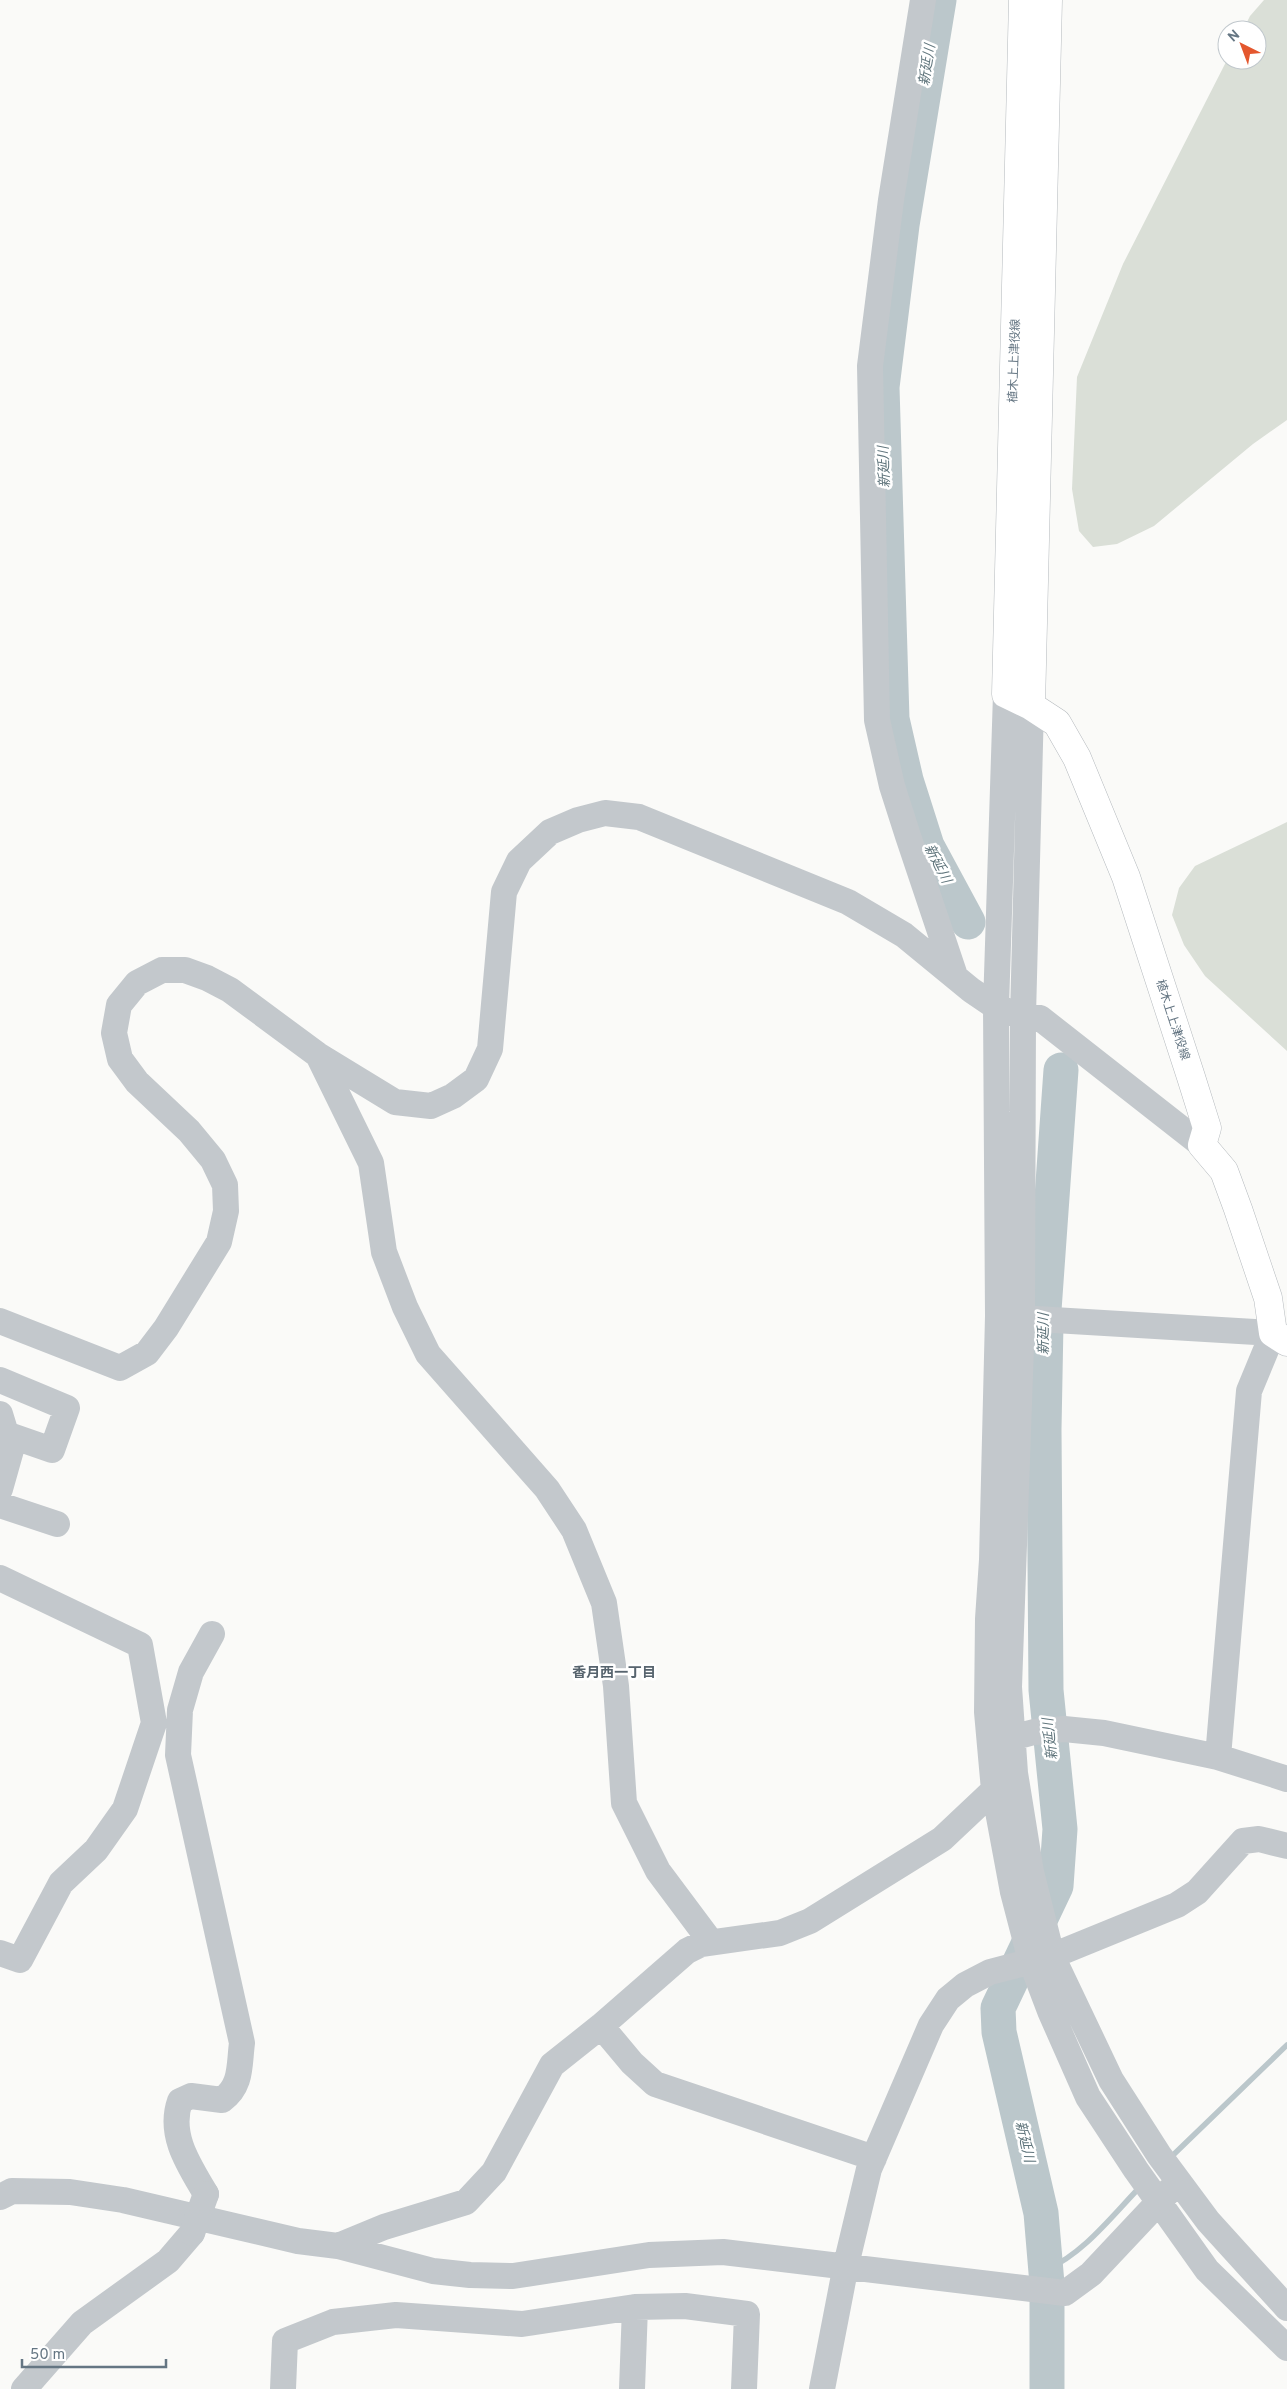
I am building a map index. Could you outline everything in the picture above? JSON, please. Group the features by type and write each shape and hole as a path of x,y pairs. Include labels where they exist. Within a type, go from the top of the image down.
{"main road":[{"name":"植木上上津役線","path":"1023,0 1006,694 1031,706 1058,723 1077,758 1126,877 1207,1128 1202,1145"},
{"name":"植木上上津役線","path":"1031,706 1048,0"},
{"path":"1202,1145 1224,1171 1280,1337"}],"street":[{"path":"924,0 891,200 870,366 877,720 892,786 955,976"},
{"path":"1006,694 996,1007 1010,1317"},
{"path":"1031,706 1023,1016 1010,1317 1009,1687 994,1790 1013,1892 1042,1958 1110,2080 1208,2221 1287,2308"},
{"path":"0,1321 120,1368 147,1353 166,1328 219,1242 226,1211 225,1185 214,1160 190,1131 137,1082 120,1059 114,1033 119,1005 137,982 162,970 185,970 207,978 230,990 318,1056 395,1102 431,1106 453,1096 476,1079 490,1049 504,892 519,861 550,832 578,820 605,813 639,817 848,902 904,934 996,1007 1023,1016 1040,1018 1202,1145"},
{"path":"318,1056 371,1163 384,1252 405,1307 428,1354 547,1489 574,1530 604,1603 616,1686 624,1803 658,1871 711,1942"},
{"path":"1010,1317 1280,1337 1249,1391 1218,1757"},
{"path":"0,1380 67,1408 52,1450 3,1424"},
{"path":"0,1489 11,1450 3,1424"},
{"path":"0,1505 57,1524"},
{"path":"0,1578 140,1645 154,1723 125,1809 112,1830 96,1850 61,1883 20,1960 0,1953"},
{"path":"24,2389 82,2323 168,2260 192,2233 206,2194 181,2153 175,2115 180,2101 191,2096 222,2100 234,2092 238,2081 242,2042 178,1755 180,1710 191,1672 212,1634"},
{"path":"1000,1741 1034,1732 1064,1729 1104,1733 1218,1757 1287,1779"},
{"path":"1000,1741 1031,1872 1050,2011 1088,2097 1207,2270 1287,2348"},
{"path":"338,2246 384,2227 466,2202 494,2172 552,2065 601,2026 687,1952 700,1944 780,1933 810,1921 942,1839 994,1790"},
{"path":"822,2389 846,2265 869,2169 931,2025 948,1999 965,1985 990,1972 1042,1958 1177,1905 1197,1892 1243,1841 1259,1839 1287,1846"},
{"path":"601,2026 632,2063 655,2084 874,2158"},
{"path":"0,2197 12,2191 70,2192 123,2200 298,2241 338,2246 433,2271 470,2275 513,2276 649,2255 722,2252 846,2265 1065,2293 1091,2274 1179,2181"},
{"path":"283,2389 285,2341 333,2322 396,2315 522,2324 635,2307 685,2306 747,2314 744,2389"},
{"path":"632,2389 635,2307"}],"shaded area":[{"path":"1264,0 1287,0 1287,420 1253,444 1154,526 1117,544 1093,547 1079,531 1072,489 1077,377 1123,264 1222,70 1267,70 1267,20 1248,20"},
{"path":"1287,822 1287,1051 1205,976 1184,945 1172,915 1179,888 1195,866"}],"waterway":[{"name":"新延川","path":"939,0 902,225 882,387 892,719 906,780 927,846 968,922"},
{"name":"新延川","path":"1047,2389 1047,2284 1041,2213 999,2032 998,2008 1056,1886 1060,1829 1046,1690 1044,1429 1046,1323 1044,1310 1061,1070"},
{"path":"1170,2158 1287,2045"},
{"path":"1046,2270 1060,2263 1085,2244 1140,2187"}],"district":[{"name":"香月西一丁目","path":"614,1673"}]}
